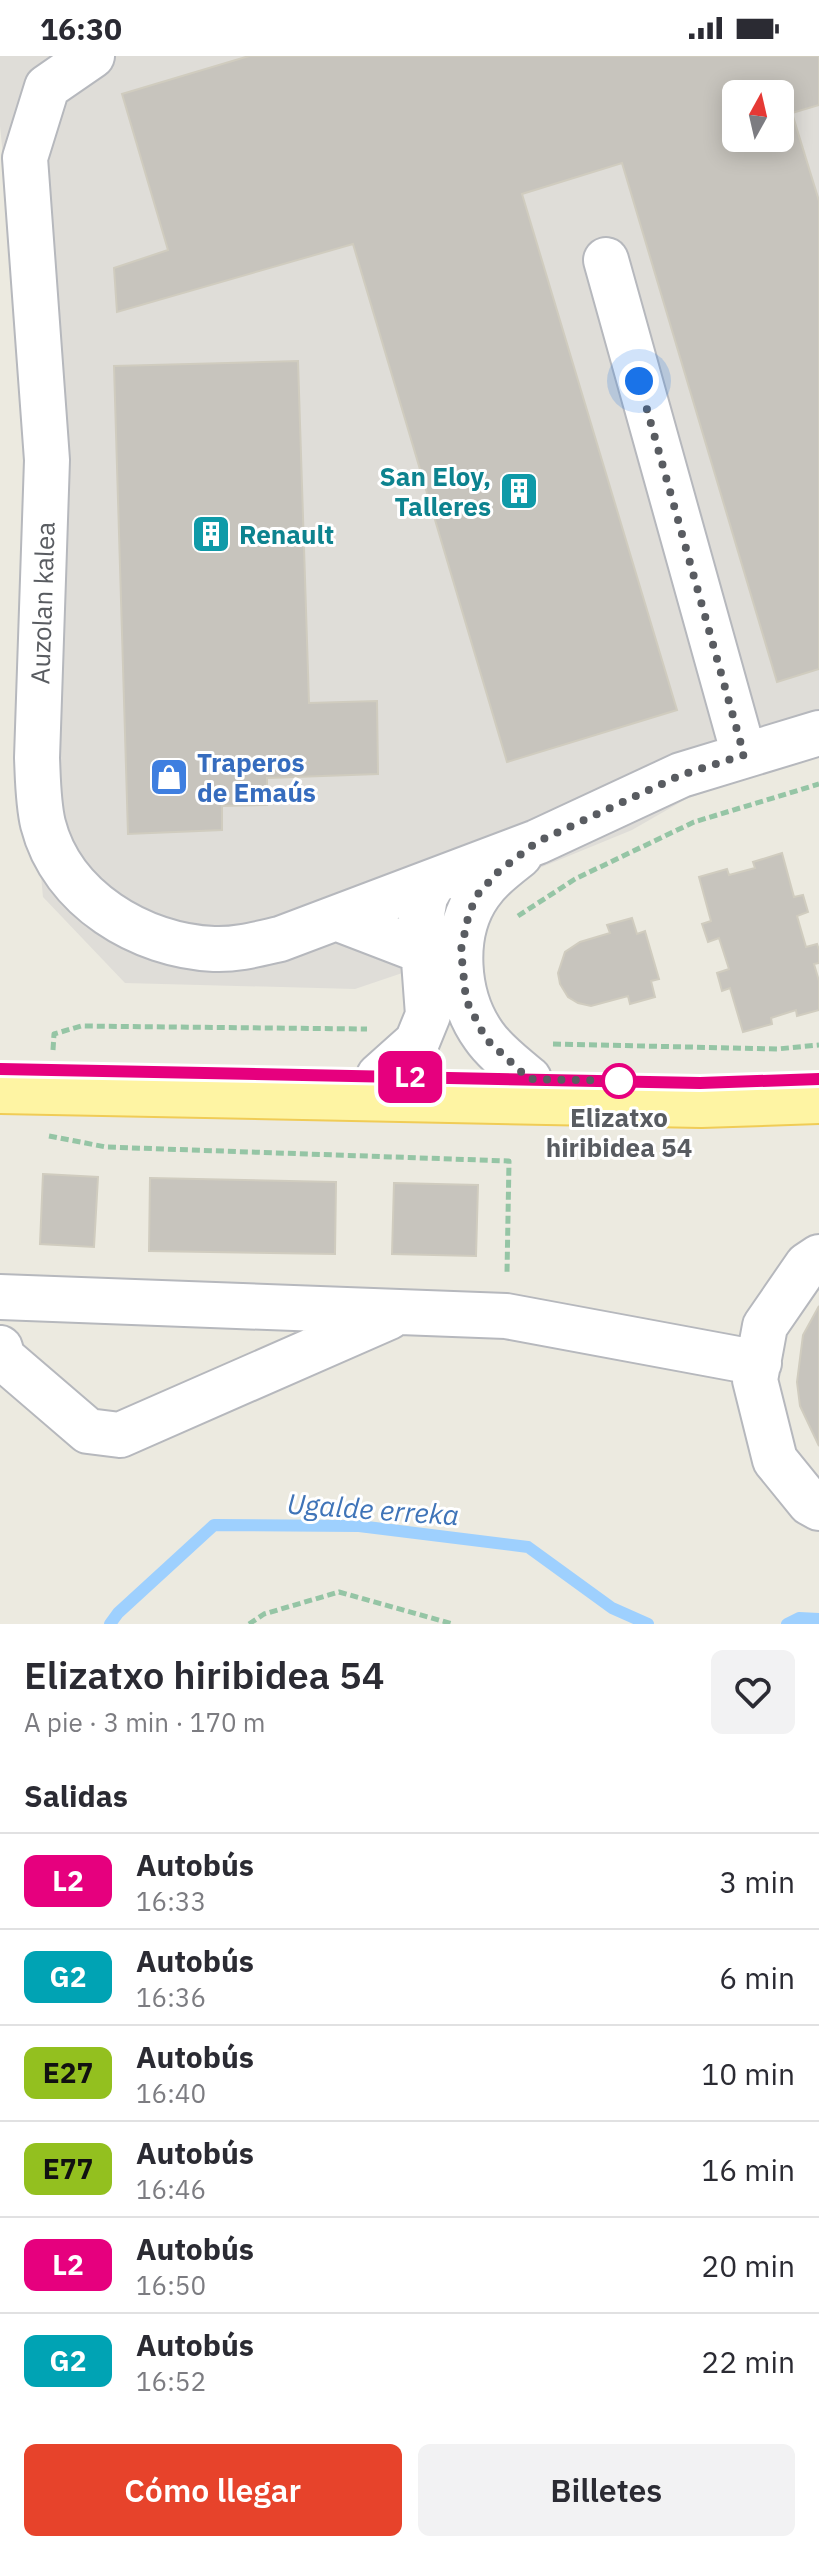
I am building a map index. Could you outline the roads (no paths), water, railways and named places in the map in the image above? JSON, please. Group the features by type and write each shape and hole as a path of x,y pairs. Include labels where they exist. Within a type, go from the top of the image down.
{"main road":[{"path":"0,1069 379,1076 535,1062 700,1083 819,1079"},
{"path":"0,1091 685,1105 819,1101"}],"street":[{"name":"Auzolan kalea","path":"92,56 47,87 25,158 47,460 37,758 44,826 59,861 77,886 125,925 153,938 184,946 216,949 249,947 280,939 537,842 681,775 819,733"},
{"path":"606,260 744,755"},
{"name":"Auzolan kalea","path":"463,931 478,894 498,872 537,842"},
{"name":"Auzolan kalea","path":"434,881 459,890 464,905 462,975 466,1000 474,1020 486,1039 535,1062"},
{"path":"379,1076 417,1042 428,1015 421,920 425,897 434,881"},
{"path":"336,918 422,951"},
{"path":"819,1257 807,1265 765,1326 755,1380 775,1460 810,1503 819,1508"},
{"path":"0,1297 506,1316 759,1363"},
{"path":"0,1348 3,1358 88,1431 120,1435 399,1313"}],"waterway":[{"name":"Ugalde erreka","path":"110,1624 118,1613 214,1525 359,1526 528,1547 612,1608 648,1624"},
{"name":"Ugalde erreka","path":"787,1624 799,1618 819,1619"}],"place":[{"name":"San Eloy, Talleres","path":"519,491"},
{"name":"Renault","path":"211,534"},
{"name":"Traperos de Emaús","path":"169,777"},
{"name":"Elizatxo hiribidea 54","path":"619,1081"}]}
